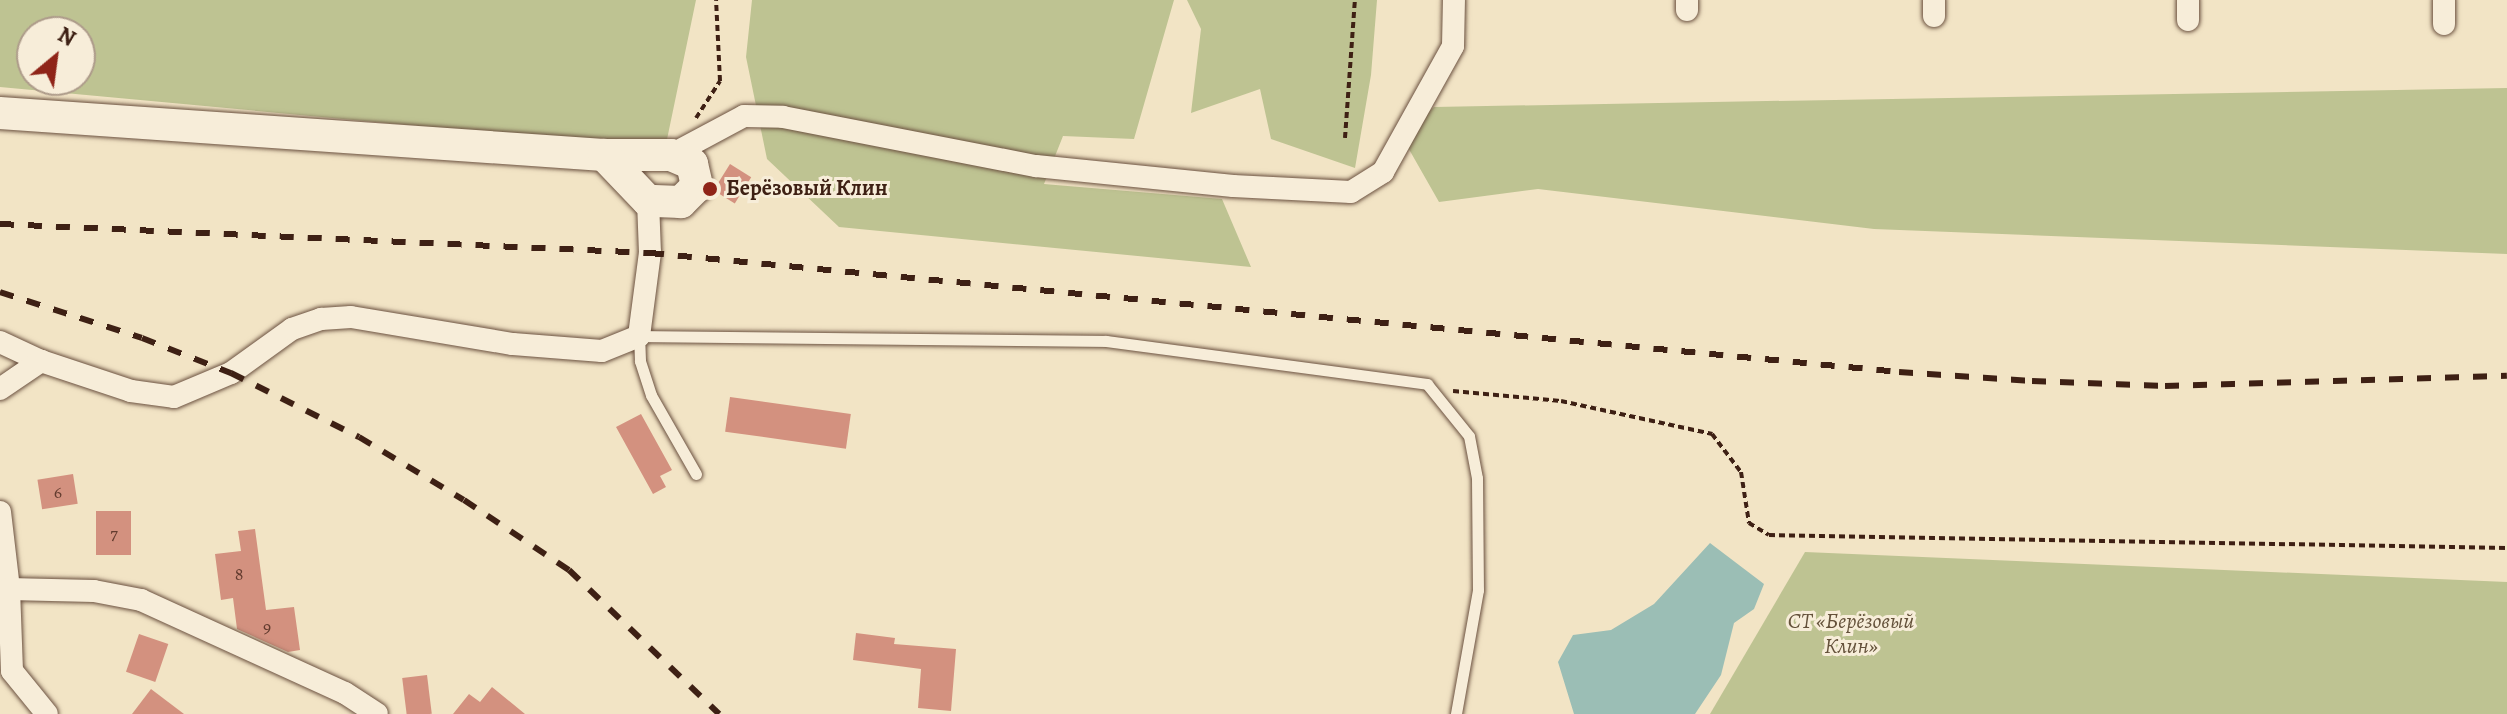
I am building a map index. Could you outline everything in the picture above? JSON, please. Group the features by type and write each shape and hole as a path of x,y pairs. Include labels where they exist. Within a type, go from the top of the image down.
{"street":[{"path":"671,155 744,116 783,117 1036,166 1233,186 1351,192 1383,172 1453,46 1454,0"},
{"path":"2444,0 2444,24"},
{"path":"0,113 604,155 671,155 692,164 697,186 681,202 648,201"},
{"path":"0,342 41,361 131,391 174,397 231,373 292,329 321,319 351,317 513,344 602,351 639,336 650,253 648,201 604,155"},
{"path":"0,389 41,361"},
{"path":"0,512 9,589 12,671 47,714"},
{"path":"9,589 94,591 141,600 345,693 377,714"}],"lane":[{"path":"696,474 651,395 640,361 639,336 1106,341 1427,384 1469,436 1477,478 1478,590 1456,714"}],"path":[{"path":"671,155 720,81 716,0"},
{"path":"1345,138 1355,0"},
{"path":"1430,389 1561,401 1712,434 1741,472 1749,523 1769,535 2507,548"}],"green space":[{"path":"0,0 696,0 665,149 96,96 96,16 16,16 16,88 0,87"},
{"path":"752,0 1174,0 1134,139 1063,136 1044,184 1222,199 1251,267 839,227 767,159 746,57"},
{"path":"1187,0 1377,0 1371,75 1355,168 1271,139 1260,89 1191,113 1201,29"},
{"path":"2507,88 2507,254 1874,229 1538,189 1439,202 1402,137 1434,107"},
{"name":"СТ «Берёзовый Клин»","path":"1805,552 2507,582 2507,714 1710,714"}],"water":[{"path":"1710,543 1764,584 1754,609 1734,623 1721,675 1695,714 1574,714 1558,662 1573,635 1611,630 1654,604"}],"building":[{"path":"730,164 751,177 735,204 714,190"},
{"path":"730,397 851,414 846,449 725,432"},
{"path":"641,414 672,470 660,476 666,487 653,494 616,427"},
{"path":"73,474 78,504 42,509 37,480"},
{"path":"96,511 131,511 131,555 96,555"},
{"path":"255,529 266,610 294,607 300,650 288,652 237,629 233,598 221,600 215,554 241,551 238,531"},
{"path":"856,633 895,638 894,644 956,649 951,711 918,708 921,669 853,660"},
{"path":"139,634 168,644 155,682 126,672"},
{"path":"427,675 432,714 407,714 402,678"},
{"path":"492,687 525,714 453,714 469,694 480,702"},
{"path":"151,689 184,714 132,714"}],"railway":[{"path":"0,224 650,253 1899,372 2032,381 2165,386 2507,376"},
{"path":"0,292 142,338 231,373 359,437 464,500 569,570 719,714"}],"place":[{"name":"Берёзовый Клин","path":"710,189"}]}
